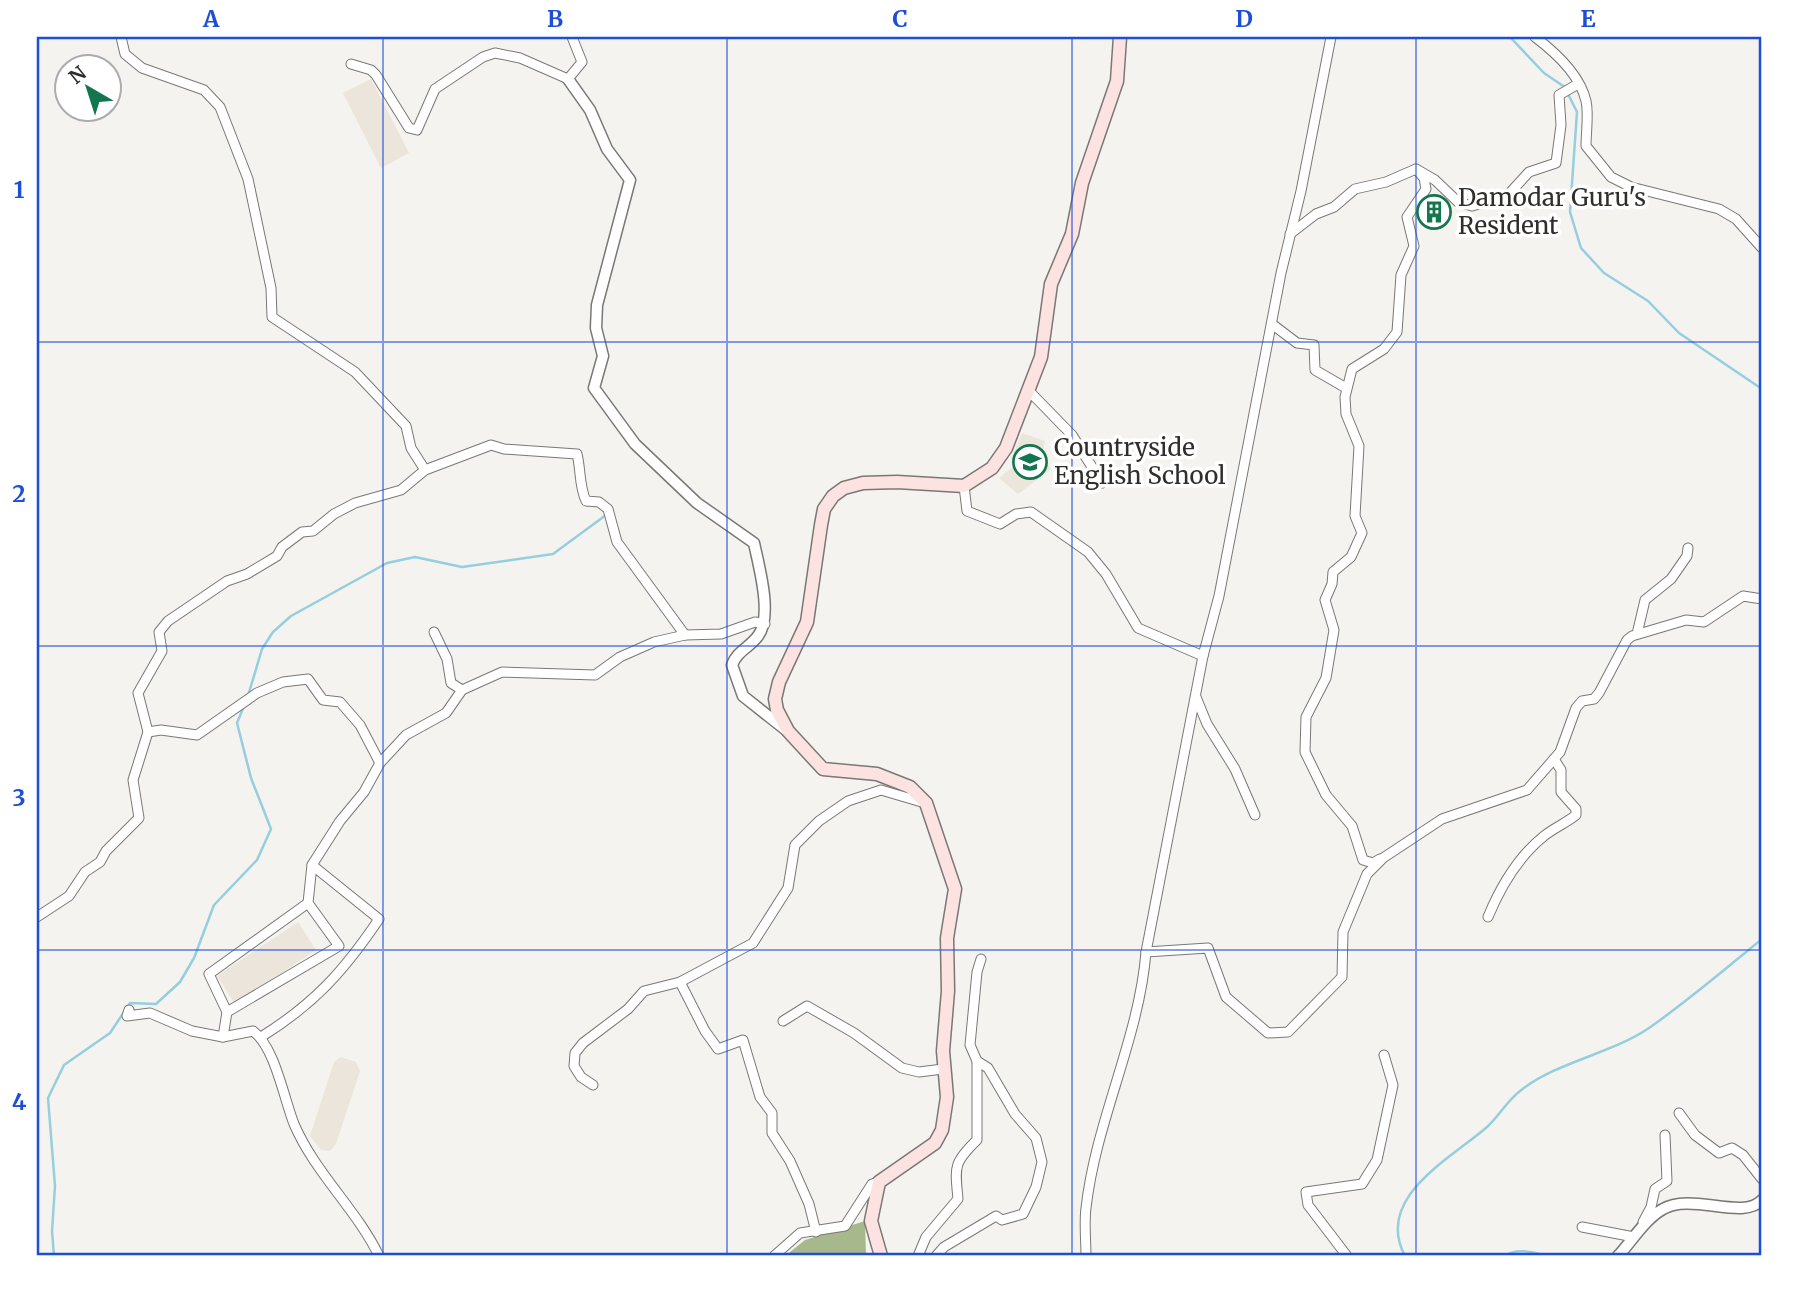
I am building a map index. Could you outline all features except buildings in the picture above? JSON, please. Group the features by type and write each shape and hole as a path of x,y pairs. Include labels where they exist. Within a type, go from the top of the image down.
{"main road":[{"path":"881,1256 872,1221 879,1182 935,1143 942,1129 947,1097 943,1069 947,938 955,889 926,803 910,787 890,778 877,774 823,769 788,731 775,699 783,670 807,622 822,517 833,496 844,488 863,483 964,486 992,468 1006,448 1030,392 1048,320 1051,284 1072,234 1082,183 1117,81 1120,37"}],"street":[{"path":"121,37 125,54 142,68 204,90 220,107 248,178 271,288 272,317 355,372 406,426 411,448 425,470"},
{"path":"568,79 582,62 572,37"},
{"path":"1086,1256 1086,1208 1103,1133 1143,990 1146,952 1195,695 1219,596 1331,37"},
{"path":"1535,37 1554,51 1578,84 1586,102 1586,146 1611,177 1631,187 1719,209 1736,219 1762,248"},
{"path":"351,65 370,70 376,75 410,128 417,130 435,89 483,57 495,53 520,58 568,79 590,110 607,149 630,180 597,305 596,328 603,365 595,378 594,388 635,444 698,503 754,543 762,579 765,624 757,638 735,656 732,665 743,696 788,731"},
{"path":"1416,169 1435,180 1458,201 1472,206 1507,196 1529,172 1556,163 1561,125 1559,95 1578,84"},
{"path":"1290,234 1316,215 1334,207 1355,189 1386,182 1416,169"},
{"path":"1416,169 1424,178 1426,190 1407,217 1415,246 1401,275 1397,332 1384,349 1352,369 1346,388 1346,414 1359,446 1355,516 1362,533 1351,557 1333,572 1332,584 1325,600 1334,630 1326,678 1310,705 1304,740 1305,752 1318,781 1352,827 1363,860 1373,863 1383,858 1442,818 1527,790 1560,752 1576,708 1582,701 1594,699 1599,693 1626,640 1686,620 1704,622 1743,596 1762,599"},
{"path":"1272,324 1297,343 1314,345 1314,370 1346,388"},
{"path":"1030,392 1072,435 1102,483"},
{"path":"37,917 69,896 85,872 100,862 106,850 139,818 133,780 148,732 138,693 162,651 159,632 168,621 227,581 247,574 277,556 282,547 302,533 313,531 334,514 355,503 401,490 425,470 491,445 504,449 577,454 581,470 580,488 586,501 599,502 608,509 617,542 685,635"},
{"path":"964,486 967,512 1000,524 1016,514 1031,512 1088,552 1106,574 1138,628 1203,656"},
{"path":"1637,635 1645,600 1671,579 1687,556 1688,548"},
{"path":"227,1012 339,946 309,903 312,864 340,821 364,792 380,763 406,735 446,713 462,690 502,671 595,675 620,657 654,642 685,635 721,634 755,622 765,624"},
{"path":"434,632 447,660 451,683 462,690"},
{"path":"148,732 161,730 197,735 257,693 283,682 308,679 323,699 340,702 360,724 380,763"},
{"path":"1195,695 1207,724 1235,769 1255,816"},
{"path":"1488,917 1498,893 1519,862 1544,835 1576,815 1576,809 1562,792 1561,770 1554,759"},
{"path":"593,1085 581,1077 574,1066 578,1048 628,1009 644,991 680,982 753,943 788,888 795,845 818,821 848,801 881,790 926,803"},
{"path":"1146,952 1208,948 1226,997 1268,1033 1288,1032 1342,977 1343,932 1351,908 1367,874 1383,858"},
{"path":"261,1037 294,1016 346,968 379,919 312,864"},
{"path":"223,1037 227,1012 209,974 309,903"},
{"path":"918,1256 926,1237 958,1199 955,1166 977,1140 977,1061 970,1045 976,972 981,959"},
{"path":"680,982 705,1031 718,1049 743,1040 760,1097 772,1113 772,1133 790,1161 809,1204 816,1231"},
{"path":"783,1021 807,1006 854,1032 902,1068 919,1072 943,1069"},
{"path":"129,1010 127,1016 150,1013 192,1031 223,1037 253,1031 261,1037 283,1087 295,1125 379,1256"},
{"path":"1347,1256 1308,1205 1306,1192 1362,1184 1377,1160 1393,1084 1384,1055"},
{"path":"936,1256 944,1247 996,1216 1002,1220 1023,1214 1036,1187 1042,1162 1036,1138 1015,1114 988,1068 977,1061"},
{"path":"1679,1113 1695,1135 1719,1153 1732,1148 1742,1155 1762,1179"},
{"path":"1633,1239 1651,1207 1655,1189 1667,1181 1665,1135"},
{"path":"774,1256 800,1233 845,1226 872,1184 879,1182"},
{"path":"1618,1256 1664,1208 1696,1202 1745,1209 1762,1200"},
{"path":"1582,1227 1633,1239"}],"shaded area":[{"path":"371,79 409,153 381,168 343,93"},
{"name":"Countryside English School","path":"1022,433 1045,441 1042,455 1051,469 1018,494 999,478 1014,466 1011,459"},
{"path":"298,922 316,950 235,1004 217,976"},
{"path":"341,1057 356,1062 360,1071 336,1144 330,1151 321,1150 310,1136 334,1062"}],"green space":[{"path":"865,1221 866,1256 785,1256 805,1240"}],"waterway":[{"path":"1510,37 1544,73 1566,88"},
{"path":"1568,94 1577,112 1570,212 1581,248 1604,273 1648,301 1679,333 1762,389"},
{"path":"248,696 262,649 273,632 291,616 387,563 415,557 462,567 553,554 606,515"},
{"path":"54,1256 52,1231 55,1186 48,1098 64,1065 110,1033 130,1003 156,1004 180,982 194,958 214,905 257,860 271,829 251,778 237,723 244,706"},
{"path":"1405,1256 1398,1235 1399,1216 1407,1198 1436,1167 1487,1127 1515,1095 1534,1081 1618,1045 1649,1028 1762,939"},
{"path":"1505,1256 1520,1251 1548,1256"}],"place":[{"name":"Damodar Guru's Resident","path":"1434,212"},
{"name":"Countryside English School","path":"1030,462"}]}
